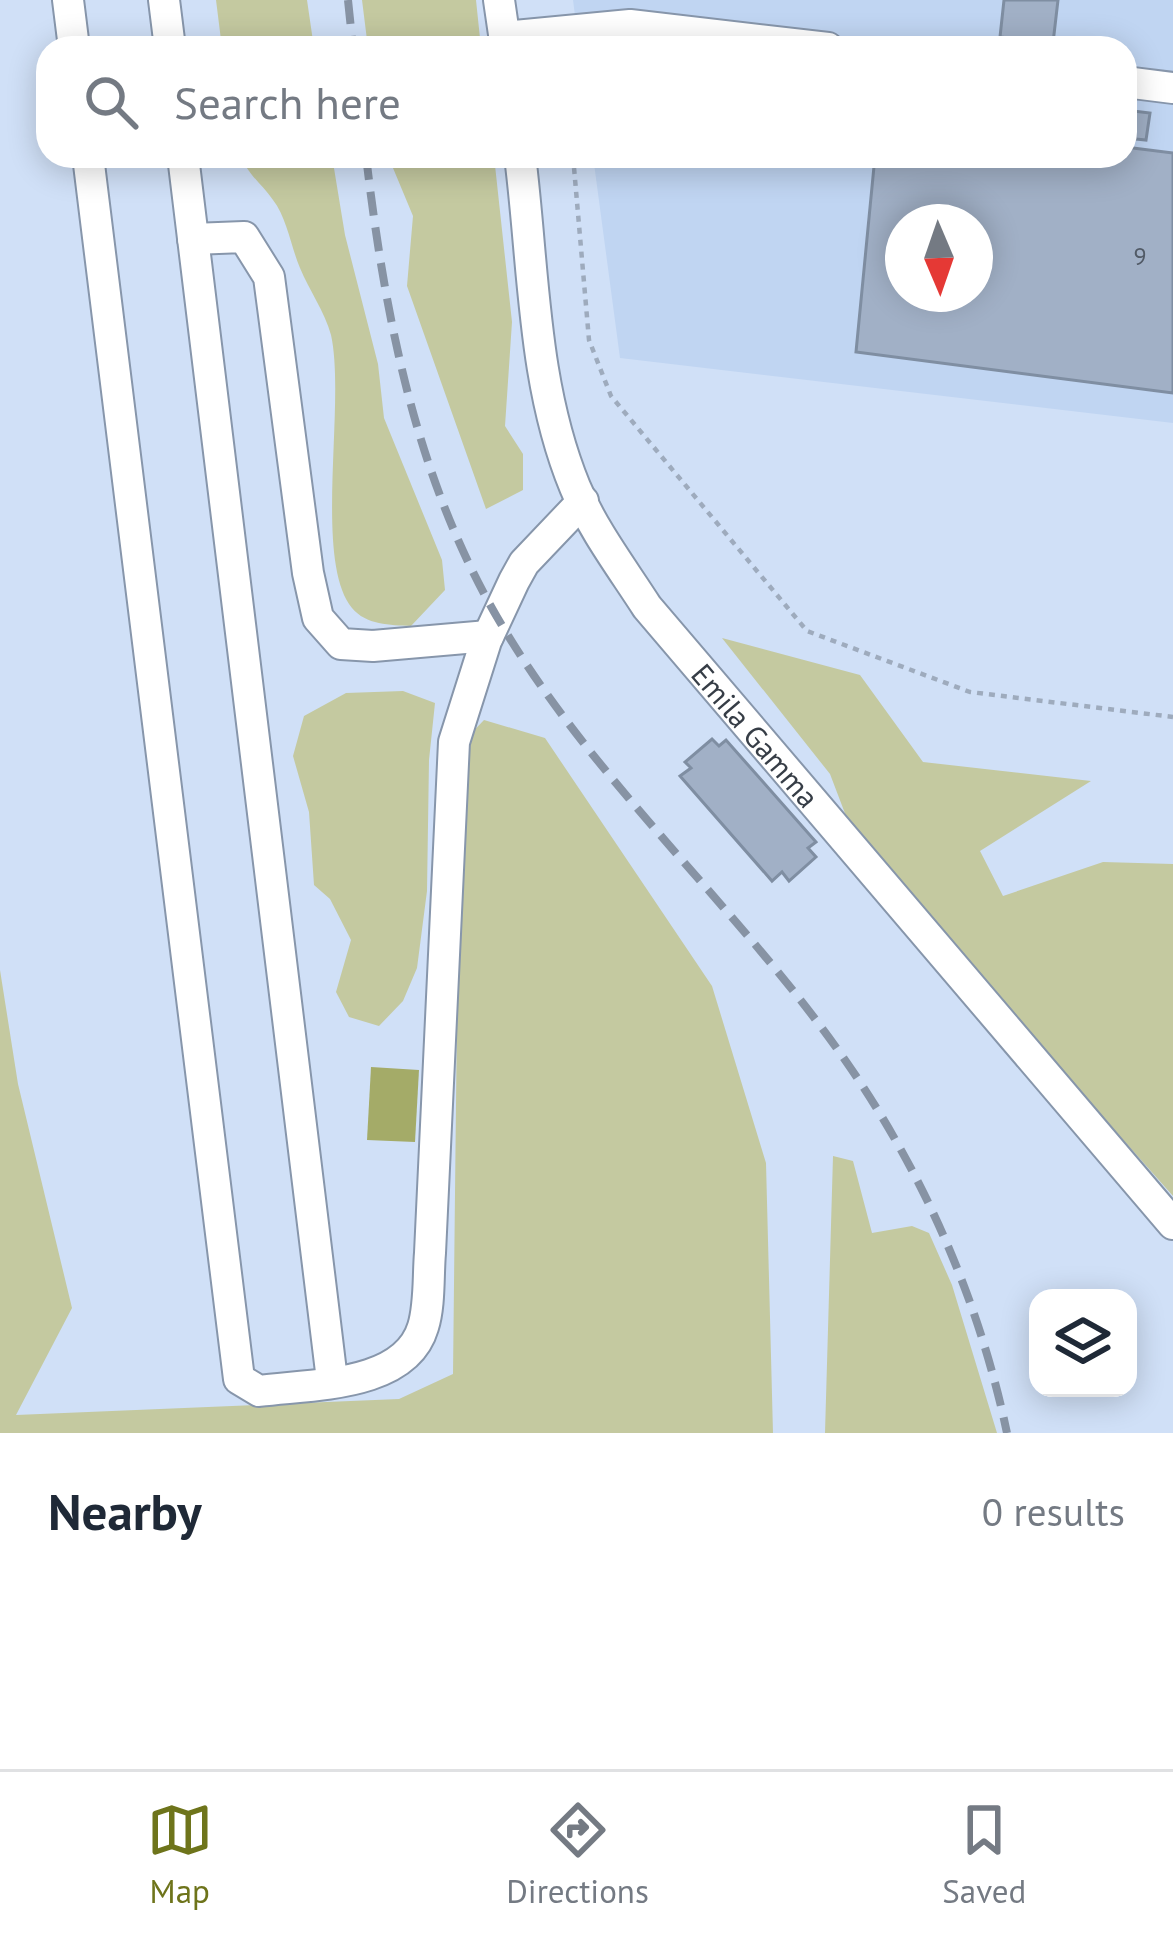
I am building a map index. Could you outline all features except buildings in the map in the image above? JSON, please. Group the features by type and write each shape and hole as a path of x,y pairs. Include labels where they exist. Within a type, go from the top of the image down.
{"street":[{"path":"68,0 72,36"},
{"path":"164,0 168,36"},
{"path":"499,0 504,36"},
{"path":"554,36 630,25 725,36"},
{"path":"1137,84 1173,88"},
{"path":"89,168 239,1379 259,1391 376,1373 403,1358 423,1327 454,742 488,636 524,562 583,502"},
{"path":"184,168 332,1380"},
{"name":"Emila Gamma","path":"521,168 547,392 560,443 583,502 647,607 1173,1224"},
{"path":"193,239 244,237 269,277 318,618 341,644 373,646 488,636"}],"path":[{"path":"574,168 590,340 610,396 807,632 970,692 1173,717"}],"shaded area":[{"path":"216,0 307,0 312,36 220,36"},
{"path":"362,0 476,0 480,36 366,36"},
{"path":"573,0 1173,0 1173,423 620,358 595,168 1137,168 1137,36 578,36"},
{"path":"334,168 345,235 378,364 384,418 442,560 445,590 411,626 364,618 352,608 341,585 332,518 335,364 331,335 282,215 247,169"},
{"path":"393,168 495,168 512,322 505,426 523,454 523,490 486,509 407,286 413,216"},
{"path":"722,638 860,675 923,762 1091,781 980,851 1003,896 1103,862 1173,864 1173,1196 854,837 830,774"},
{"path":"403,691 435,703 427,891 417,968 403,1001 379,1026 349,1017 336,992 351,940 330,899 314,885 309,812 293,756 304,716 346,693"},
{"path":"484,720 545,738 712,986 766,1163 773,1433 0,1433 0,970 18,1084 72,1308 16,1415 399,1399 453,1374 460,745"},
{"path":"371,1067 419,1070 415,1142 367,1140"},
{"path":"833,1156 853,1161 872,1233 912,1226 929,1233 952,1285 997,1433 825,1433"}],"railway":[{"path":"348,0 352,36"},
{"path":"368,168 383,276 408,393 445,508 469,563 497,617 576,734 803,1003 873,1103 945,1239 981,1334 1007,1433"}]}
